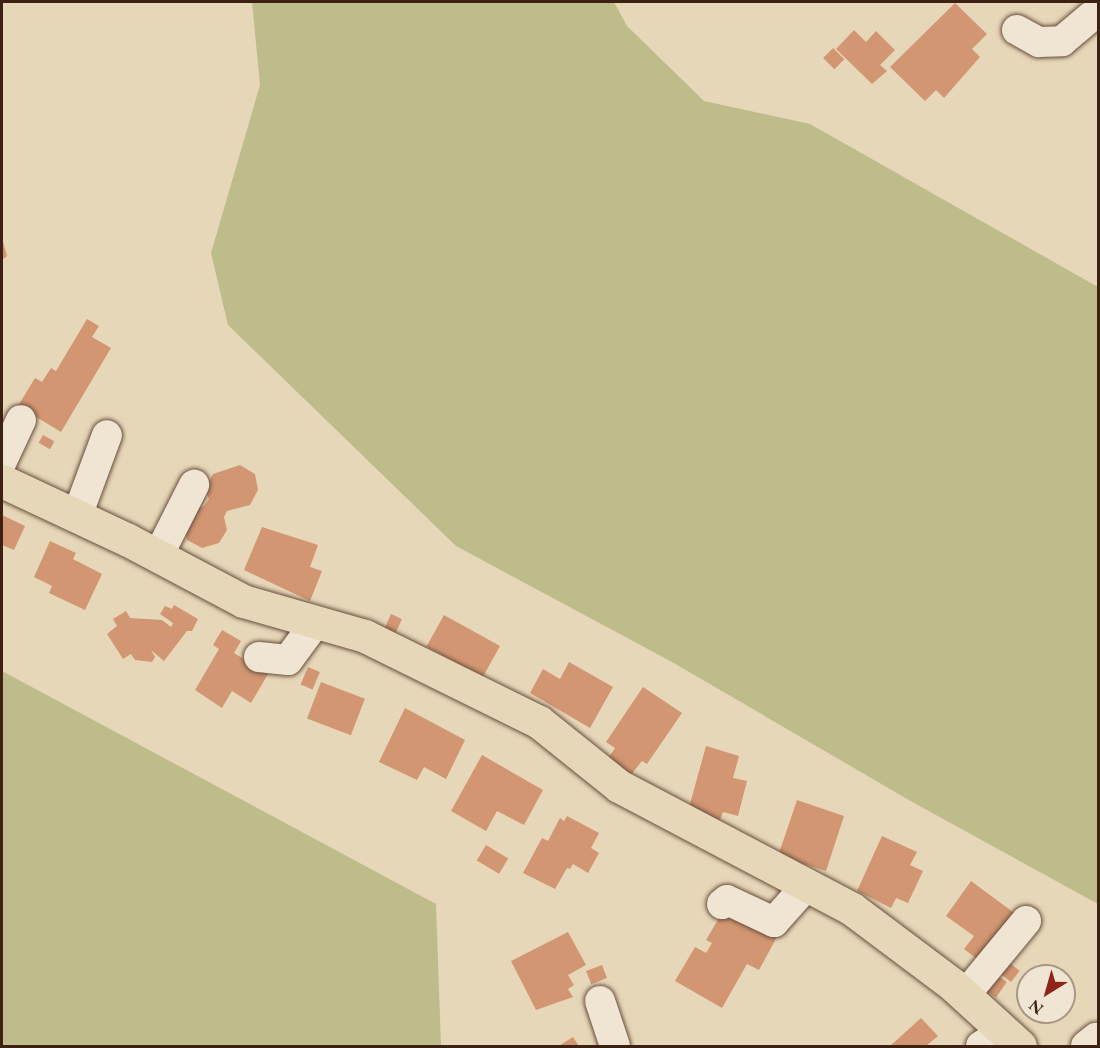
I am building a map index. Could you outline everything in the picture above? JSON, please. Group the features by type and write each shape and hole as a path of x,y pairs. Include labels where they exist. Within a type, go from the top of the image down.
{"main road":[{"path":"2,481 158,556 243,601 365,636 539,722 619,786 852,909 965,995 1002,1041"}],"street":[{"path":"1017,30 1039,42 1062,40 1087,14"},
{"path":"2,461 21,420"},
{"path":"77,516 107,435"},
{"path":"158,556 194,485"},
{"path":"259,657 288,660 316,622"},
{"path":"722,904 727,900 774,922 807,885"},
{"path":"965,995 1026,921"},
{"path":"600,1001 615,1047"}],"shaded area":[{"path":"252,2 614,2 627,26 704,101 810,124 1098,287 1098,904 914,803 672,662 456,546 228,325 211,253 260,85"},
{"path":"2,671 436,904 441,1046 2,1046"}],"building":[{"path":"955,3 987,34 972,49 980,57 944,98 936,90 925,101 890,67"},
{"path":"854,30 866,42 876,31 895,50 880,65 887,71 872,84 836,49"},
{"path":"833,48 844,59 834,69 823,58"},
{"path":"2,238 7,256 2,260"},
{"path":"87,319 99,326 92,337 111,348 61,432 18,406 35,378 42,382 51,368 56,371"},
{"path":"43,435 54,441 50,449 39,443"},
{"path":"240,465 255,474 258,490 250,505 227,511 224,517 227,530 219,543 202,548 187,540 185,524 193,510 204,506 209,499 205,489 213,474"},
{"path":"2,515 25,526 14,550 2,545"},
{"path":"262,527 318,545 310,567 322,571 310,601 244,570"},
{"path":"50,541 76,553 73,559 102,574 85,610 49,593 52,586 34,577"},
{"path":"174,605 198,619 192,631 187,631 164,661 151,650 155,657 152,662 135,660 131,654 123,659 107,634 117,626 113,619 126,611 130,618 162,620 171,627 173,623 160,614 165,606 172,609"},
{"path":"391,614 402,619 395,634 384,630"},
{"path":"444,615 500,646 483,678 427,646"},
{"path":"222,630 241,641 234,653 268,674 251,703 232,691 222,708 195,690 219,649 213,645"},
{"path":"569,662 613,687 590,728 530,693 543,669 560,679"},
{"path":"308,667 320,672 313,690 301,684"},
{"path":"321,682 365,699 351,735 307,718"},
{"path":"643,687 682,713 647,764 642,761 630,776 607,760 615,748 606,742"},
{"path":"405,708 465,740 446,779 424,767 417,780 379,762"},
{"path":"706,746 739,756 733,778 747,781 738,816 723,812 720,820 688,811"},
{"path":"482,755 543,790 524,825 497,811 486,831 451,811"},
{"path":"797,800 844,816 826,871 804,864 801,874 775,865"},
{"path":"567,816 599,833 591,848 599,853 588,873 573,864 570,869 567,868 555,889 523,873 542,838 548,841 560,818 564,821"},
{"path":"882,836 917,852 910,865 923,871 908,903 896,898 891,908 857,891"},
{"path":"486,845 508,858 499,874 477,860"},
{"path":"971,881 1021,918 985,965 964,949 974,936 946,916"},
{"path":"726,906 778,935 759,970 747,964 722,1008 675,981 695,947 706,953 712,943 706,940"},
{"path":"568,932 586,965 568,975 574,985 568,989 573,997 536,1010 511,961"},
{"path":"1007,961 1016,968 1016,975 1011,982 998,972"},
{"path":"602,965 607,978 591,984 586,971"},
{"path":"997,975 1007,982 996,997 986,991"},
{"path":"921,1018 938,1036 926,1046 890,1046"},
{"path":"573,1037 579,1046 559,1046"}]}
